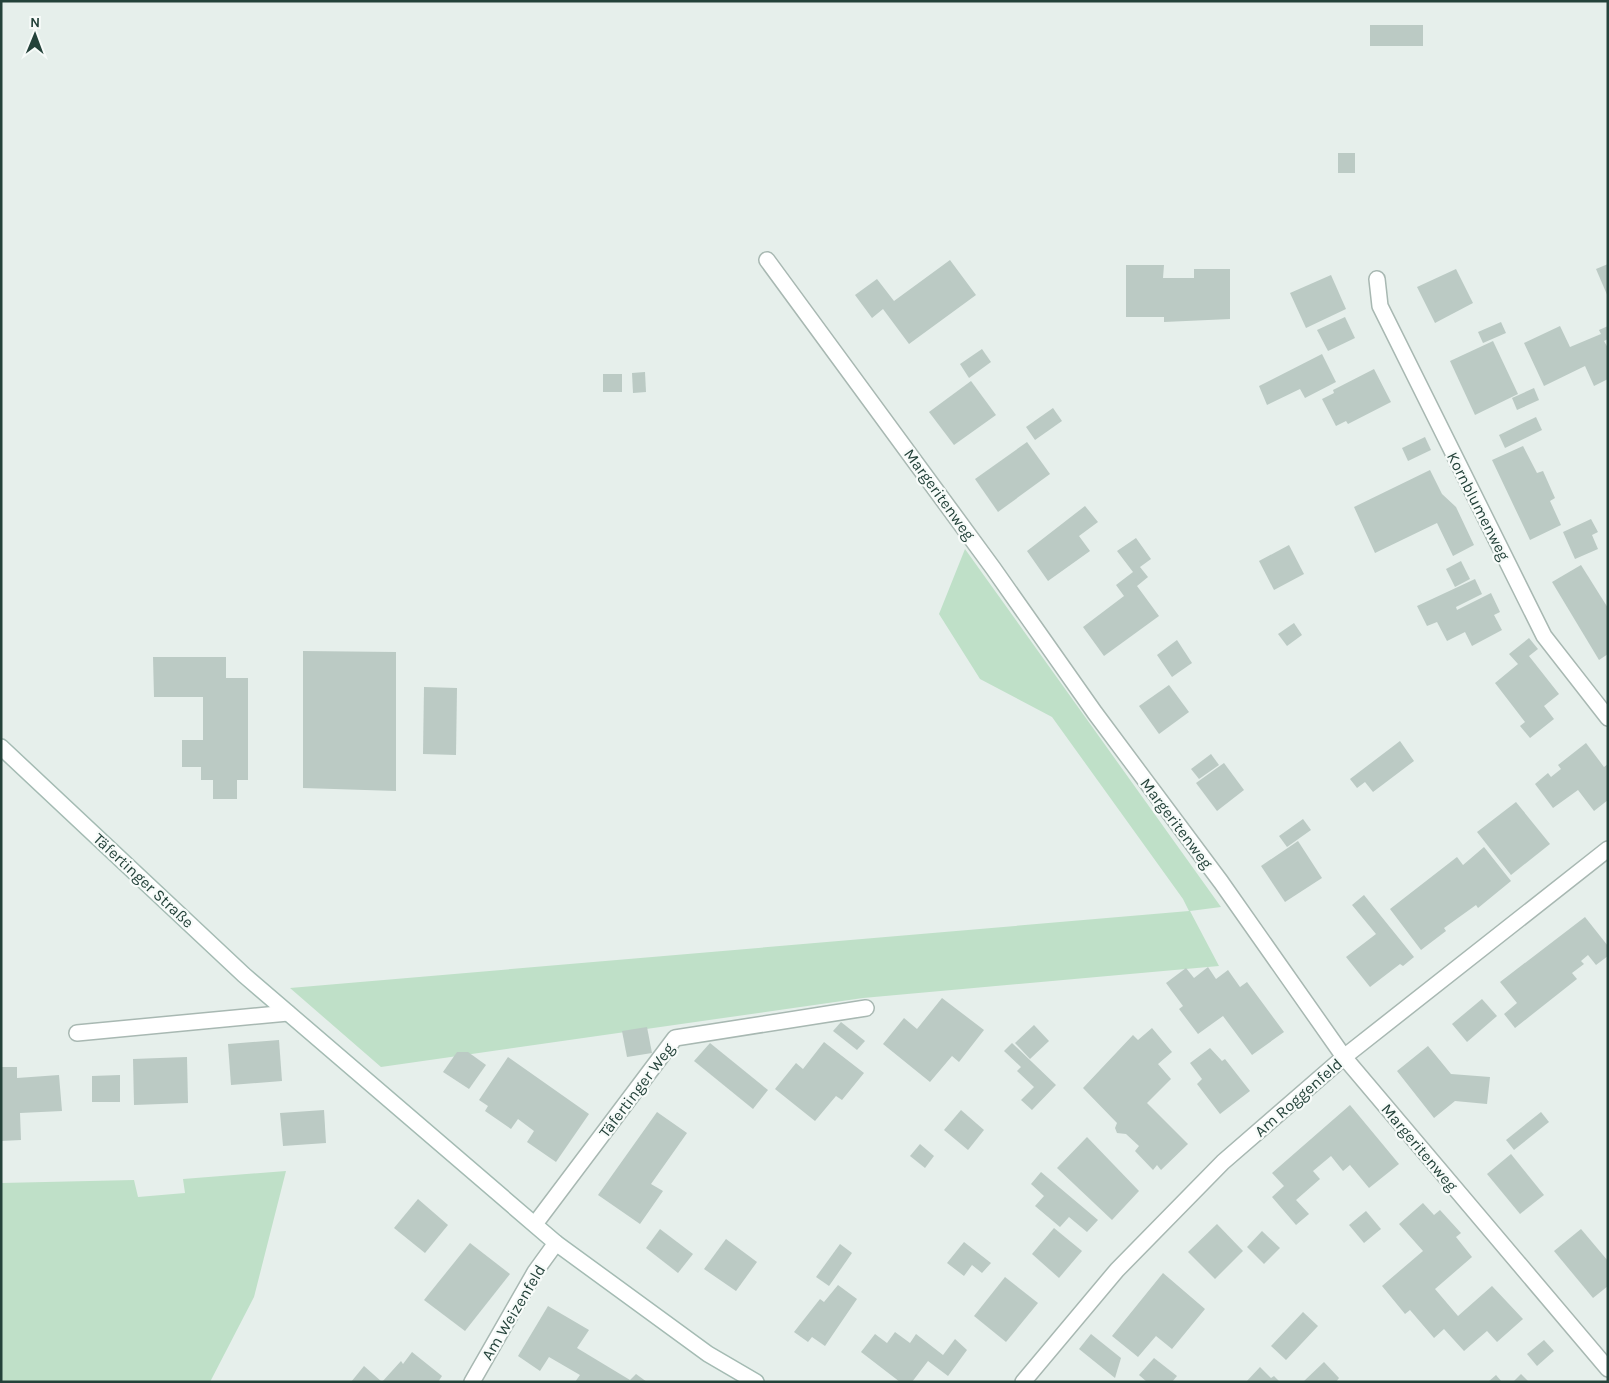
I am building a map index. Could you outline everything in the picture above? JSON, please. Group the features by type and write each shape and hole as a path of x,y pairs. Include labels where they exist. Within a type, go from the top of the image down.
{"street":[{"name":"Margeritenweg","path":"767,260 988,560 1095,713 1222,882 1344,1057 1608,1369"},
{"name":"Kornblumenweg","path":"1377,279 1380,306 1544,636 1608,718"},
{"name":"Täfertinger Straße","path":"1,746 244,975 535,1224"},
{"name":"Am Roggenfeld","path":"1023,1382 1117,1270 1223,1162 1344,1057 1608,849"},
{"name":"Täfertinger Weg","path":"535,1224 675,1038 866,1008"},
{"path":"78,1033 288,1013"},
{"path":"535,1224 556,1243 708,1354 756,1382"},
{"name":"Am Weizenfeld","path":"472,1382 535,1272 556,1243"}],"green space":[{"path":"965,549 1221,907 1190,911 1219,966 863,998 381,1067 290,988 1189,911 1183,899 1052,717 980,679 939,614"},
{"path":"286,1171 254,1297 210,1382 1,1382 1,1183 134,1180 138,1197 185,1193 183,1179"}],"building":[{"path":"1370,25 1423,25 1423,46 1370,46"},
{"path":"1338,153 1355,153 1355,173 1338,173"},
{"path":"950,260 976,295 909,344 883,309 872,318 855,295 877,279 894,301"},
{"path":"1608,264 1608,297 1596,269"},
{"path":"1126,265 1164,265 1163,278 1194,278 1194,269 1230,269 1230,319 1164,322 1164,317 1126,317"},
{"path":"1456,269 1473,303 1435,323 1417,287"},
{"path":"1331,275 1346,309 1306,328 1290,293"},
{"path":"1345,317 1355,338 1328,351 1317,330"},
{"path":"1501,322 1506,333 1483,343 1478,332"},
{"path":"1560,326 1570,347 1601,334 1599,330 1608,326 1608,339 1604,341 1608,348 1608,379 1594,386 1585,366 1544,386 1524,343"},
{"path":"1493,341 1518,394 1475,415 1450,361"},
{"path":"982,349 991,362 969,378 960,364"},
{"path":"1322,354 1336,382 1305,398 1300,389 1267,405 1259,386"},
{"path":"1374,369 1391,402 1348,424 1346,421 1336,426 1322,399 1334,393 1333,390"},
{"path":"645,372 646,392 633,393 632,373"},
{"path":"603,374 622,374 622,392 603,392"},
{"path":"971,381 996,415 954,445 929,412"},
{"path":"1534,388 1539,400 1517,410 1512,398"},
{"path":"1053,408 1062,421 1035,440 1026,427"},
{"path":"1536,417 1542,430 1505,448 1499,435"},
{"path":"1425,437 1431,450 1408,461 1402,448"},
{"path":"1027,442 1050,474 998,512 975,479"},
{"path":"1523,446 1537,473 1543,471 1555,498 1550,501 1561,525 1530,540 1492,460"},
{"path":"1430,470 1442,494 1456,507 1474,545 1453,556 1437,523 1375,553 1354,507"},
{"path":"1085,506 1098,522 1079,536 1090,551 1048,581 1027,551"},
{"path":"1591,519 1598,532 1592,535 1598,549 1575,559 1563,532"},
{"path":"1136,538 1151,559 1140,567 1148,577 1137,586 1159,616 1104,656 1083,627 1124,596 1116,585 1133,572 1117,551"},
{"path":"1289,545 1304,574 1274,590 1259,561"},
{"path":"1461,561 1470,579 1455,587 1446,569"},
{"path":"1581,565 1608,608 1608,654 1599,660 1552,582"},
{"path":"1475,579 1482,594 1456,607 1457,610 1491,593 1500,612 1494,615 1502,630 1472,646 1465,632 1447,641 1437,622 1427,626 1417,606"},
{"path":"1294,623 1302,635 1287,646 1278,634"},
{"path":"1529,638 1538,649 1529,656 1559,694 1544,706 1554,719 1530,738 1520,726 1525,722 1495,683 1518,664 1509,654"},
{"path":"1177,640 1192,663 1172,677 1157,655"},
{"path":"303,651 396,652 396,791 303,788"},
{"path":"153,657 226,657 226,678 248,678 248,780 237,780 237,799 213,799 213,780 201,780 201,767 182,767 182,740 203,740 203,697 154,697"},
{"path":"1169,685 1189,712 1159,734 1139,706"},
{"path":"424,687 457,688 456,755 423,754"},
{"path":"1400,741 1414,761 1373,792 1365,782 1357,788 1350,779"},
{"path":"1586,743 1604,767 1608,764 1608,800 1594,811 1578,790 1553,808 1535,784 1548,773 1551,777 1561,769 1558,765"},
{"path":"1211,754 1219,765 1199,779 1191,769"},
{"path":"1224,763 1244,790 1217,811 1196,783"},
{"path":"1516,802 1550,844 1511,875 1477,832"},
{"path":"1303,819 1311,830 1287,847 1279,836"},
{"path":"1298,841 1322,878 1285,902 1261,866"},
{"path":"1484,847 1511,881 1478,908 1476,905 1444,928 1446,931 1421,950 1390,909 1457,857 1463,865"},
{"path":"1364,895 1414,957 1403,966 1400,964 1370,987 1346,957 1376,934 1352,905"},
{"path":"1585,917 1608,946 1608,956 1596,965 1588,955 1581,961 1584,964 1572,973 1577,979 1515,1028 1504,1014 1517,1003 1500,982"},
{"path":"1208,967 1216,979 1228,970 1240,987 1247,982 1284,1032 1252,1055 1223,1016 1198,1034 1179,1009 1183,1006 1166,983 1186,968 1194,978"},
{"path":"942,998 984,1030 959,1062 952,1056 930,1082 883,1044 904,1018 917,1029"},
{"path":"1482,999 1497,1016 1467,1042 1452,1024"},
{"path":"841,1022 865,1041 857,1050 833,1031"},
{"path":"1034,1025 1049,1041 1030,1059 1015,1043"},
{"path":"647,1027 652,1053 627,1057 622,1031"},
{"path":"1152,1028 1172,1052 1158,1064 1171,1079 1147,1103 1188,1144 1161,1170 1157,1165 1153,1170 1135,1151 1139,1146 1126,1134 1117,1133 1115,1128 1117,1123 1083,1088 1133,1035 1138,1040"},
{"path":"279,1040 282,1081 231,1085 228,1044"},
{"path":"824,1042 864,1073 842,1100 836,1096 815,1121 775,1089 796,1063 803,1069"},
{"path":"710,1043 768,1090 753,1109 694,1061"},
{"path":"1012,1043 1056,1085 1032,1110 1021,1100 1034,1087 1017,1071 1021,1067 1004,1051"},
{"path":"1428,1046 1451,1074 1490,1077 1487,1104 1455,1101 1434,1118 1397,1071"},
{"path":"1210,1048 1222,1061 1225,1059 1250,1091 1220,1114 1197,1084 1202,1079 1190,1063"},
{"path":"457,1052 468,1052 486,1065 469,1089 443,1072"},
{"path":"187,1057 188,1103 134,1105 133,1059"},
{"path":"508,1057 589,1114 556,1162 527,1142 534,1131 518,1119 511,1129 485,1111 488,1106 479,1100"},
{"path":"1,1067 17,1067 17,1078 59,1075 62,1111 20,1113 21,1140 1,1141"},
{"path":"120,1075 120,1102 92,1102 92,1076"},
{"path":"1350,1105 1399,1164 1369,1188 1350,1165 1343,1171 1331,1156 1313,1171 1320,1179 1296,1200 1309,1214 1296,1225 1272,1197 1284,1186 1272,1173"},
{"path":"324,1110 326,1143 283,1146 280,1113"},
{"path":"961,1110 984,1130 968,1150 944,1130"},
{"path":"657,1112 687,1133 651,1184 663,1191 640,1224 598,1195"},
{"path":"1541,1112 1549,1122 1514,1150 1506,1140"},
{"path":"1087,1137 1139,1191 1112,1220 1057,1168"},
{"path":"920,1144 934,1156 925,1168 910,1156"},
{"path":"1511,1154 1544,1195 1520,1214 1487,1174"},
{"path":"1041,1172 1098,1220 1087,1232 1069,1217 1060,1227 1035,1206 1044,1196 1031,1184"},
{"path":"418,1199 448,1225 425,1253 394,1228"},
{"path":"1423,1203 1434,1215 1440,1210 1461,1233 1456,1237 1472,1257 1435,1289 1458,1316 1492,1286 1523,1319 1497,1342 1487,1331 1464,1351 1444,1329 1434,1338 1410,1310 1405,1314 1382,1286 1423,1251 1399,1224"},
{"path":"1366,1211 1381,1229 1364,1243 1349,1225"},
{"path":"1217,1224 1243,1251 1215,1279 1188,1252"},
{"path":"1054,1228 1082,1251 1059,1278 1032,1254"},
{"path":"660,1229 693,1254 678,1273 646,1248"},
{"path":"1581,1229 1608,1261 1608,1286 1593,1298 1554,1251"},
{"path":"1262,1231 1280,1248 1264,1264 1247,1247"},
{"path":"726,1239 757,1262 736,1291 704,1269"},
{"path":"964,1242 991,1263 982,1273 972,1265 964,1276 947,1263"},
{"path":"470,1243 510,1274 465,1331 424,1300"},
{"path":"840,1244 852,1253 829,1286 816,1277"},
{"path":"1163,1273 1205,1309 1172,1349 1156,1336 1138,1357 1112,1336"},
{"path":"1005,1277 1038,1303 1006,1342 974,1316"},
{"path":"838,1285 857,1299 825,1346 812,1337 808,1342 794,1332 820,1299 824,1302"},
{"path":"548,1306 589,1330 577,1348 630,1380 636,1374 647,1382 575,1382 580,1375 549,1357 540,1371 518,1356"},
{"path":"1303,1312 1318,1326 1286,1360 1271,1346"},
{"path":"895,1332 910,1343 916,1334 943,1355 955,1339 967,1350 948,1376 928,1361 912,1382 900,1382 861,1352 875,1334 887,1343"},
{"path":"1091,1334 1121,1358 1115,1378 1079,1349"},
{"path":"1544,1340 1554,1351 1537,1366 1527,1354"},
{"path":"412,1352 442,1376 438,1382 382,1382 401,1361 403,1364"},
{"path":"1154,1358 1177,1376 1172,1382 1147,1382 1139,1375"},
{"path":"1324,1362 1339,1378 1336,1382 1303,1382"},
{"path":"364,1366 382,1382 351,1382"},
{"path":"1260,1367 1271,1378 1274,1376 1280,1382 1246,1382"},
{"path":"1521,1374 1529,1382 1513,1382"},
{"path":"1496,1375 1502,1382 1488,1382"}]}
